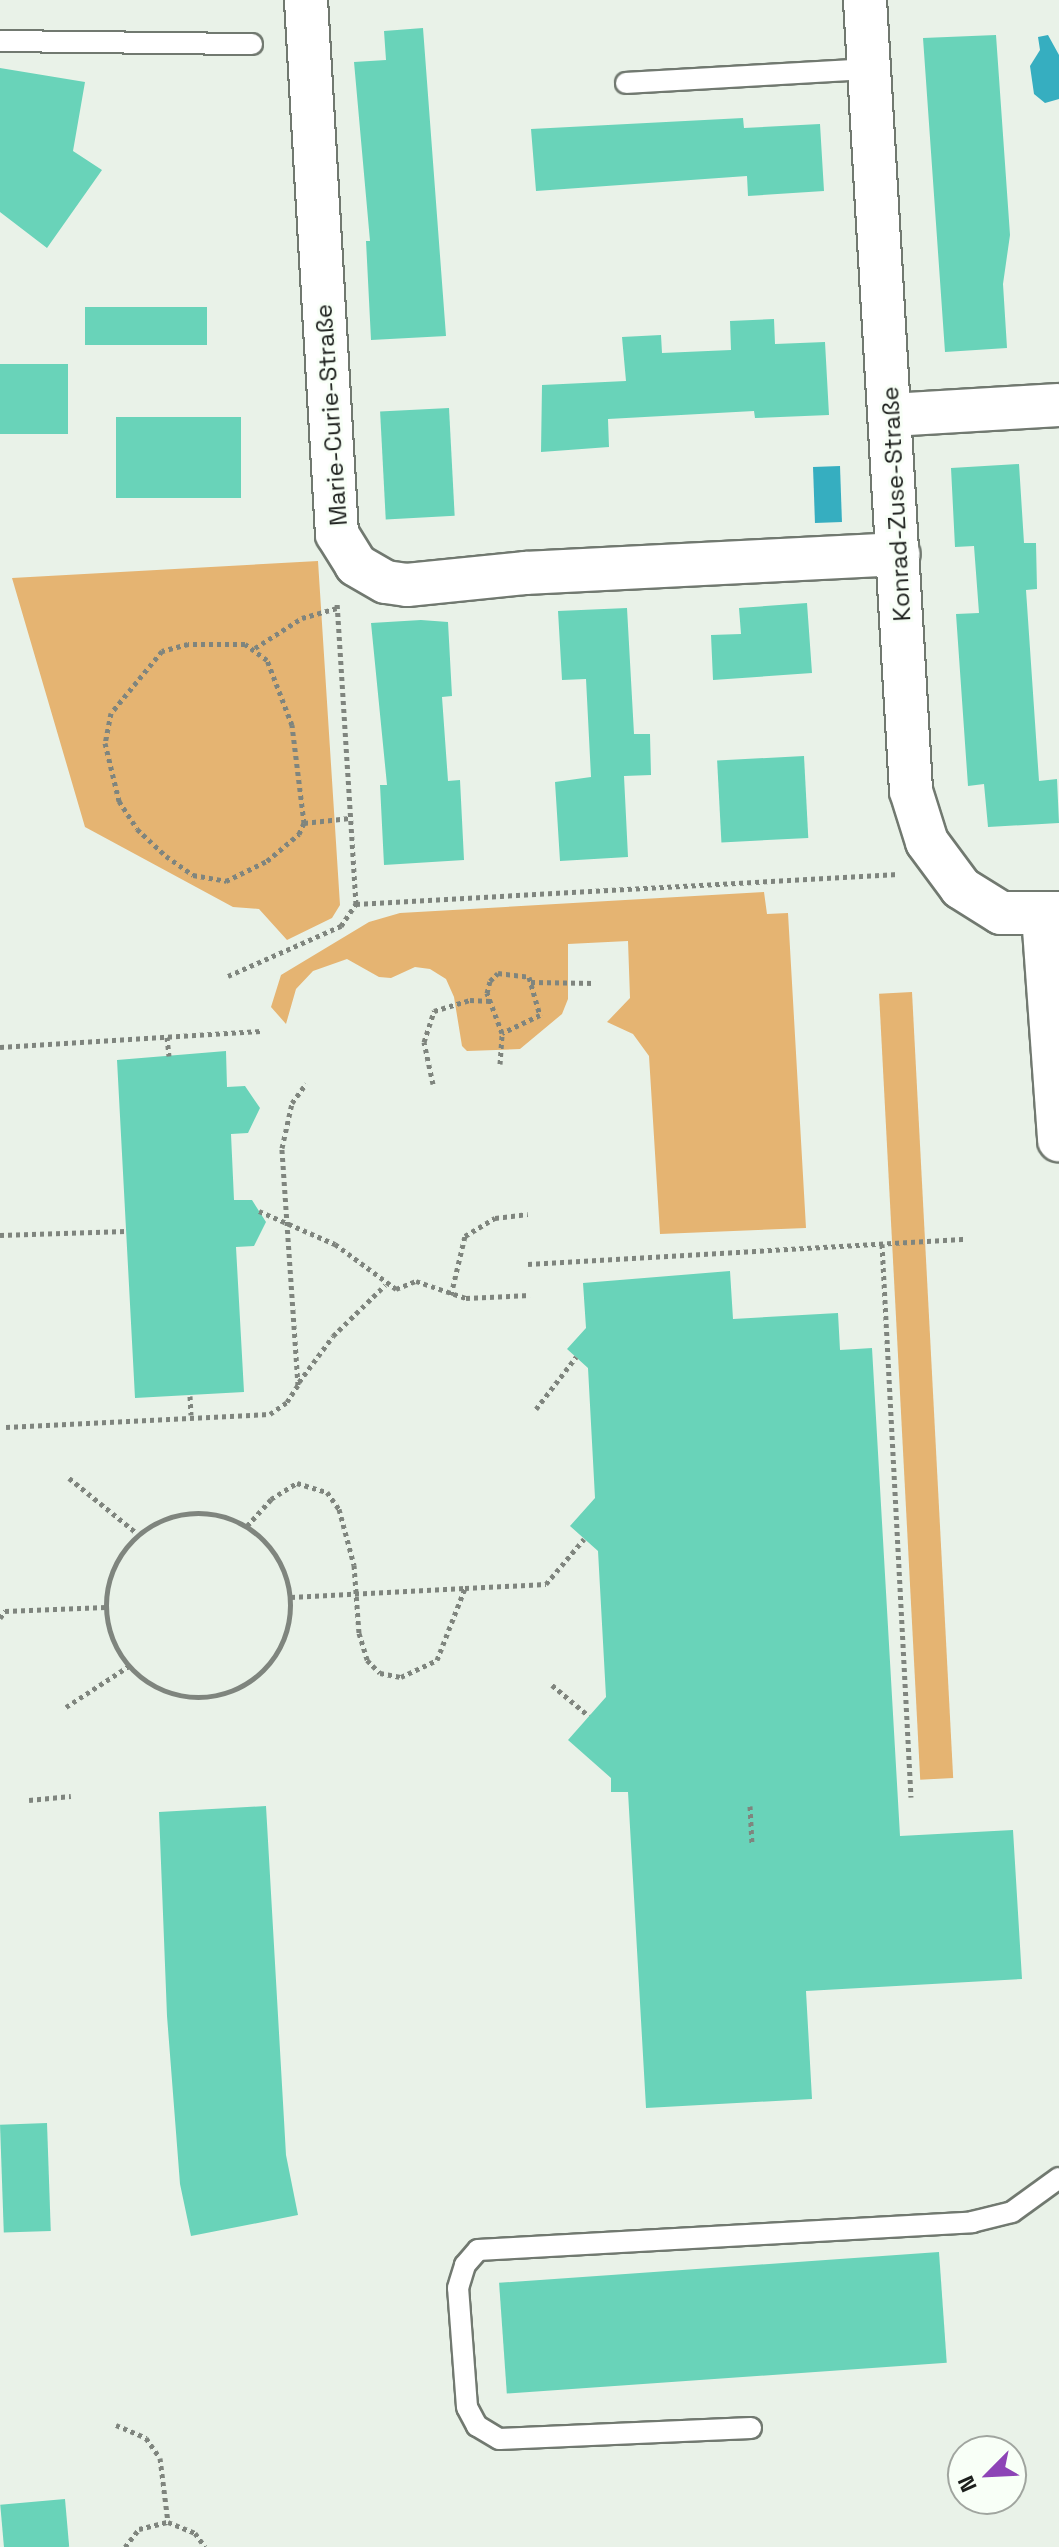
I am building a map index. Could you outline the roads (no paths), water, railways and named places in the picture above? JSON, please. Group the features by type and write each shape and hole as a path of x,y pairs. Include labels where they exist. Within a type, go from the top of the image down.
{"street":[{"name":"Marie-Curie-Straße","path":"306,0 337,534 356,565 386,582 407,585 526,573 899,554"},
{"name":"Konrad-Zuse-Straße","path":"865,0 911,791 916,817 940,865 979,903 1001,913 1051,914"},
{"path":"891,415 1059,405"},
{"path":"1051,914 1059,1140"}],"lane":[{"path":"0,41 252,44"},
{"path":"626,83 870,69"},
{"path":"751,2428 499,2439 477,2426 467,2407 458,2288 465,2265 478,2250 972,2222 1012,2212 1059,2178"}],"water":[{"path":"1048,35 1059,55 1059,99 1045,103 1034,94 1030,66 1040,50 1038,37"},
{"path":"840,466 842,522 815,523 813,467"}]}
